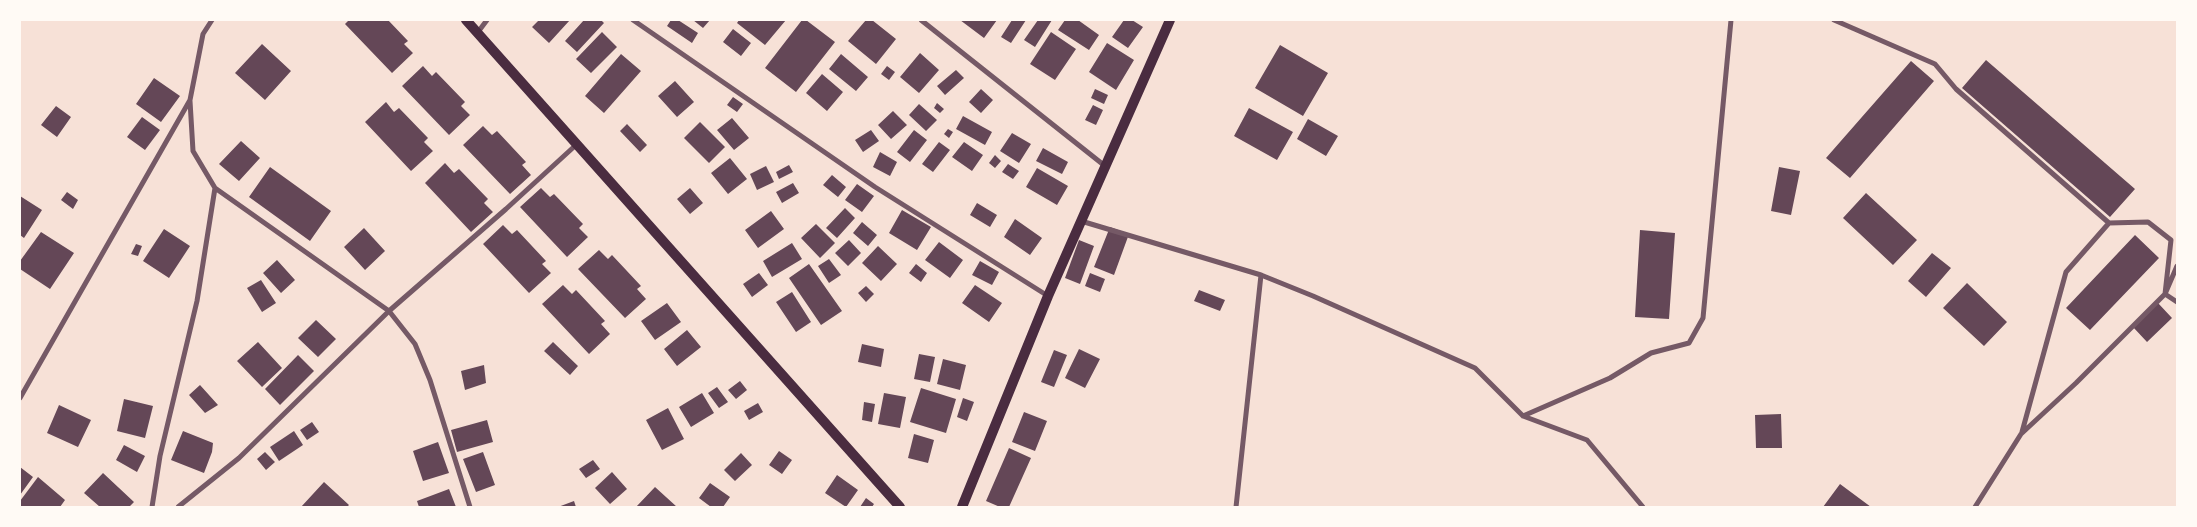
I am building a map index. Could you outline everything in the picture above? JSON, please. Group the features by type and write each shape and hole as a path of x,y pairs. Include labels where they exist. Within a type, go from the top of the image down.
{"main road":[{"path":"466,20 900,507"},
{"path":"962,507 1048,296 1170,20"}],"street":[{"path":"212,20 203,34 190,100 193,151 214,188 389,311 415,344 430,380 470,507"},
{"path":"478,32 487,20"},
{"path":"633,20 875,187 1048,296"},
{"path":"921,20 1105,166"},
{"path":"1523,416 1610,378 1651,353 1689,343 1703,318 1731,20"},
{"path":"1834,20 1935,64 1956,89 2110,223 2148,222 2171,240 2165,294"},
{"path":"20,398 190,100"},
{"path":"178,507 239,458 389,311 577,144"},
{"path":"152,507 160,456 197,300 214,188"},
{"path":"1081,221 1261,275 1475,368 1523,416 1588,440 1643,507"},
{"path":"2021,434 2066,272 2110,223"},
{"path":"1975,507 2021,434 2076,384 2165,294 2177,266"},
{"path":"1236,507 1261,275"},
{"path":"2165,294 2177,302"}],"building":[{"path":"349,20 388,20 408,41 404,44 413,53 392,73 345,24"},
{"path":"539,20 570,20 549,43 532,27"},
{"path":"584,20 601,20 604,23 577,52 565,41"},
{"path":"671,20 678,20 698,33 692,43 667,26"},
{"path":"693,20 710,20 703,28"},
{"path":"739,20 786,20 765,45 737,23"},
{"path":"802,20 806,20 835,42 796,92 765,68"},
{"path":"866,20 872,20 896,39 876,64 848,41"},
{"path":"960,20 997,20 984,38"},
{"path":"1012,20 1026,20 1011,43 1001,37"},
{"path":"1038,20 1052,20 1035,47 1024,40"},
{"path":"1065,20 1078,20 1099,35 1089,50 1058,30"},
{"path":"1124,20 1132,20 1143,27 1128,48 1112,37"},
{"path":"733,29 751,43 741,56 723,42"},
{"path":"602,32 617,47 591,73 576,59"},
{"path":"1051,32 1076,49 1055,80 1030,64"},
{"path":"1107,43 1134,60 1116,90 1089,72"},
{"path":"262,44 291,71 265,100 235,73"},
{"path":"1280,45 1328,73 1303,116 1255,88"},
{"path":"920,53 939,70 919,93 900,77"},
{"path":"621,54 641,71 604,113 585,96"},
{"path":"841,54 868,77 856,91 829,69"},
{"path":"1986,60 2135,189 2110,217 1962,88"},
{"path":"1911,61 1934,81 1850,178 1826,158"},
{"path":"423,66 432,76 436,72 465,102 461,106 470,115 449,135 402,86"},
{"path":"887,66 895,72 889,80 881,74"},
{"path":"956,70 964,78 945,95 937,86"},
{"path":"822,74 843,92 827,111 806,93"},
{"path":"154,78 180,96 161,122 136,104"},
{"path":"675,81 694,102 677,117 658,96"},
{"path":"981,89 993,100 981,113 969,102"},
{"path":"1095,89 1108,95 1104,104 1091,98"},
{"path":"733,97 743,104 737,112 727,105"},
{"path":"386,102 394,112 399,108 428,138 424,142 433,151 411,171 365,122"},
{"path":"937,103 944,109 940,113 934,108"},
{"path":"919,104 937,120 926,131 909,115"},
{"path":"1093,105 1103,110 1096,125 1085,120"},
{"path":"56,106 71,117 57,137 41,125"},
{"path":"1249,108 1293,132 1277,160 1234,136"},
{"path":"893,111 907,125 891,139 878,125"},
{"path":"963,116 992,132 985,145 956,129"},
{"path":"142,117 160,130 145,150 127,137"},
{"path":"732,118 749,138 734,150 717,130"},
{"path":"1308,119 1338,136 1326,156 1297,139"},
{"path":"700,122 725,147 709,163 684,138"},
{"path":"627,124 647,145 640,152 620,131"},
{"path":"483,126 492,135 497,131 526,162 522,165 531,175 510,194 463,145"},
{"path":"948,129 953,132 949,138 944,134"},
{"path":"871,130 879,141 863,152 855,140"},
{"path":"914,130 927,140 910,162 897,152"},
{"path":"1012,133 1031,144 1019,163 1000,151"},
{"path":"241,141 260,158 239,181 219,164"},
{"path":"939,142 950,150 933,172 922,164"},
{"path":"964,142 983,155 972,171 952,157"},
{"path":"1043,148 1068,162 1062,174 1036,161"},
{"path":"880,152 897,162 890,176 873,167"},
{"path":"995,155 1001,161 995,168 989,163"},
{"path":"730,158 747,179 728,194 711,173"},
{"path":"445,163 454,173 459,169 488,199 484,203 493,212 471,232 425,183"},
{"path":"1008,164 1019,171 1013,179 1002,172"},
{"path":"789,165 793,172 779,179 776,172"},
{"path":"766,166 774,182 757,190 750,174"},
{"path":"270,167 331,211 310,241 249,197"},
{"path":"1779,167 1800,171 1791,215 1771,211"},
{"path":"1037,168 1068,186 1057,205 1026,187"},
{"path":"832,175 846,187 838,197 823,185"},
{"path":"793,183 799,193 782,203 776,192"},
{"path":"857,184 874,196 862,212 845,200"},
{"path":"541,188 550,197 554,194 583,224 579,228 588,237 567,257 520,207"},
{"path":"690,188 703,203 690,214 677,199"},
{"path":"67,192 78,200 73,209 61,200"},
{"path":"1866,193 1917,240 1893,265 1843,218"},
{"path":"20,196 42,210 24,238 20,235"},
{"path":"977,203 997,215 990,227 970,215"},
{"path":"845,208 855,218 837,238 826,228"},
{"path":"902,210 931,227 917,250 889,233"},
{"path":"771,211 784,229 758,248 745,230"},
{"path":"1015,219 1042,238 1030,255 1004,237"},
{"path":"862,222 877,235 868,246 853,233"},
{"path":"816,224 835,243 820,258 801,238"},
{"path":"503,225 512,234 517,230 546,261 542,264 551,273 529,293 483,244"},
{"path":"1110,227 1129,234 1114,275 1094,267"},
{"path":"364,228 385,251 365,270 344,247"},
{"path":"164,229 190,246 169,278 143,261"},
{"path":"1640,230 1675,233 1669,319 1635,317"},
{"path":"41,232 74,253 50,289 20,269 20,261"},
{"path":"2135,235 2159,258 2090,330 2066,308"},
{"path":"849,240 861,253 848,266 835,253"},
{"path":"1079,240 1094,246 1080,284 1065,278"},
{"path":"939,242 963,260 950,278 925,260"},
{"path":"792,243 802,259 772,277 763,261"},
{"path":"136,244 142,246 138,256 131,254"},
{"path":"878,246 897,264 881,281 862,263"},
{"path":"599,250 608,259 612,255 641,286 637,289 646,299 625,318 578,269"},
{"path":"1932,253 1951,268 1926,297 1908,281"},
{"path":"829,259 841,275 829,283 818,266"},
{"path":"277,260 295,280 281,293 263,273"},
{"path":"980,261 999,272 992,285 972,275"},
{"path":"809,264 842,311 821,325 789,278"},
{"path":"916,264 927,273 921,282 909,273"},
{"path":"759,273 768,285 752,297 743,284"},
{"path":"1090,273 1105,279 1100,292 1085,286"},
{"path":"261,280 276,303 262,312 247,288"},
{"path":"1967,283 2007,322 1984,346 1943,308"},
{"path":"563,285 572,294 576,290 605,321 601,324 610,334 589,354 542,304"},
{"path":"975,285 1002,303 989,322 962,303"},
{"path":"866,286 874,294 866,302 858,293"},
{"path":"1199,290 1225,300 1220,311 1194,301"},
{"path":"792,292 811,322 796,332 776,302"},
{"path":"667,303 681,322 655,340 641,321"},
{"path":"2158,303 2172,318 2147,342 2133,327"},
{"path":"316,320 336,339 318,357 298,338"},
{"path":"687,330 701,347 677,366 664,349"},
{"path":"258,342 282,368 262,387 237,361"},
{"path":"553,342 578,366 570,375 544,351"},
{"path":"862,344 884,349 881,367 858,362"},
{"path":"1079,349 1100,359 1085,388 1065,378"},
{"path":"1054,350 1067,355 1054,387 1041,382"},
{"path":"919,354 935,357 930,382 914,379"},
{"path":"298,355 314,371 280,405 265,389"},
{"path":"943,359 966,365 960,390 937,384"},
{"path":"484,365 486,383 465,390 461,371"},
{"path":"740,381 747,390 736,399 728,390"},
{"path":"200,385 218,405 205,413 189,395"},
{"path":"717,387 728,402 719,408 708,393"},
{"path":"921,388 956,399 946,433 910,422"},
{"path":"702,393 714,413 691,427 679,407"},
{"path":"884,393 906,397 900,428 878,424"},
{"path":"963,398 974,402 967,421 957,417"},
{"path":"124,399 153,406 145,438 117,431"},
{"path":"864,402 875,404 872,422 862,420"},
{"path":"758,403 763,412 749,420 744,411"},
{"path":"59,405 91,420 78,447 47,433"},
{"path":"668,408 684,439 662,450 646,420"},
{"path":"1024,412 1047,421 1035,451 1012,442"},
{"path":"1781,414 1782,448 1756,448 1755,415"},
{"path":"487,420 493,442 457,452 451,430"},
{"path":"312,422 319,432 307,440 300,430"},
{"path":"183,431 213,443 212,452 204,473 171,460"},
{"path":"294,431 303,445 279,461 270,447"},
{"path":"914,434 934,440 928,463 908,458"},
{"path":"438,442 449,473 423,481 413,451"},
{"path":"124,445 145,456 137,472 116,460"},
{"path":"1009,448 1031,458 1009,507 1000,507 986,501"},
{"path":"779,451 792,460 782,474 769,465"},
{"path":"265,452 275,462 266,470 257,459"},
{"path":"483,452 495,485 476,492 463,459"},
{"path":"741,453 752,465 735,481 724,470"},
{"path":"593,460 600,469 586,478 579,469"},
{"path":"20,467 33,477 20,495"},
{"path":"612,472 627,489 610,504 595,488"},
{"path":"103,473 134,502 129,507 100,507 84,493"},
{"path":"837,475 858,490 846,507 825,493"},
{"path":"38,477 65,500 60,507 20,507 20,501"},
{"path":"324,482 349,505 347,507 301,507"},
{"path":"710,483 730,497 723,507 711,507 699,498"},
{"path":"1840,484 1871,507 1823,507"},
{"path":"655,487 677,507 636,507"},
{"path":"449,489 456,507 419,507 417,501"},
{"path":"866,498 874,504 872,507 860,507"},
{"path":"574,501 576,507 558,507"}]}
